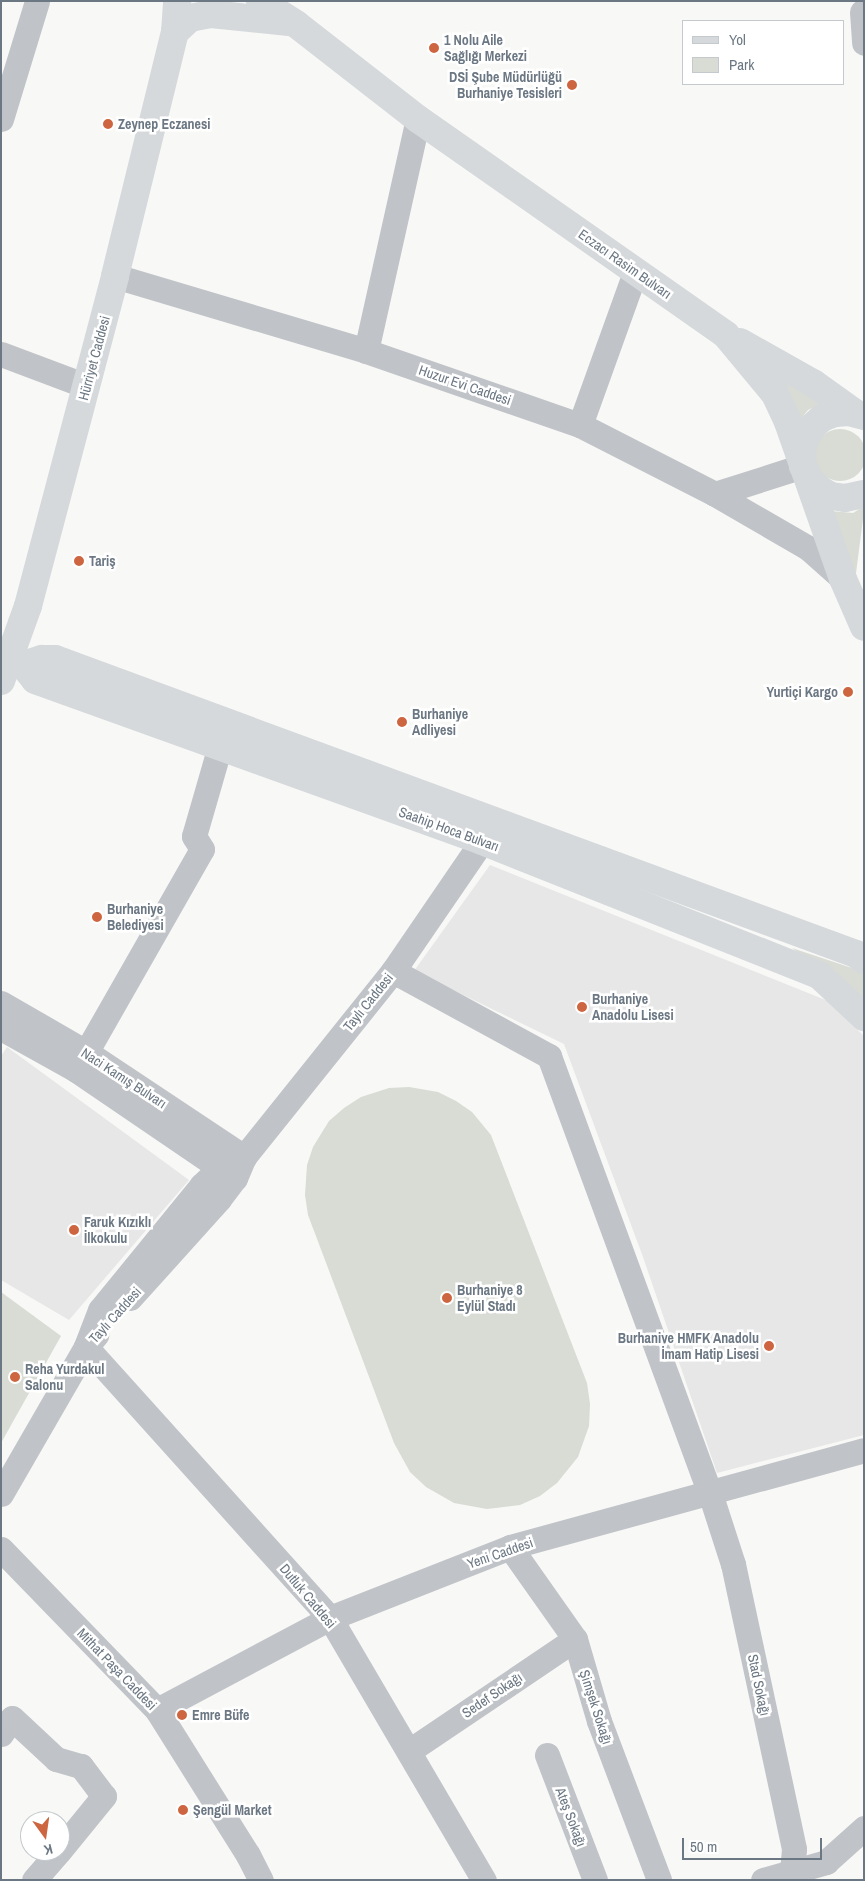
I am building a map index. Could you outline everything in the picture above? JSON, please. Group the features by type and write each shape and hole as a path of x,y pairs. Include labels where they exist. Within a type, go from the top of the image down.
{"main road":[{"path":"175,32 177,1"},
{"path":"175,32 188,1"},
{"name":"Eczacı Rasim Bulvarı","path":"260,1 290,13 418,119 726,335 775,394 788,422 843,579 864,627"},
{"path":"175,32 190,18 211,14 290,13"},
{"name":"Hürriyet Caddesi","path":"8,666 28,606 115,276 175,32"},
{"path":"726,335 777,362 859,414"},
{"path":"859,414 835,413 822,418 812,427 805,439 802,452 803,466 814,484 831,496 845,498 864,494"},
{"name":"Saahip Hoca Bulvarı","path":"8,666 42,659 55,659 856,954 864,960"},
{"name":"Saahip Hoca Bulvarı","path":"8,666 35,680 482,841 819,975 864,1017"}],"street":[{"path":"1,119 37,1"},
{"path":"862,12 864,43"},
{"path":"366,351 418,119"},
{"path":"580,424 634,272"},
{"name":"Huzur Evi Caddesi","path":"115,276 366,351 580,424 715,494 808,548 843,579"},
{"path":"1,354 86,386"},
{"path":"715,494 803,466"},
{"path":"81,1061 202,849 194,836 220,746"},
{"name":"Taylı Caddesi","path":"1,1494 86,1347 100,1310 202,1185 233,1168 393,972 482,841"},
{"name":"Stad Sokağı","path":"393,972 549,1056 710,1493 735,1573 794,1849 793,1876"},
{"name":"Naci Kamış Bulvarı","path":"1,1003 233,1168"},
{"name":"Naci Kamış Bulvarı","path":"1,1028 81,1061"},
{"name":"Dutluk Caddesi","path":"86,1347 330,1618 484,1880"},
{"name":"Yeni Caddesi","path":"157,1710 330,1618 510,1547 864,1450"},
{"name":"Şimşek Sokağı","path":"510,1547 575,1639 599,1721 659,1880"},
{"name":"Mithat Paşa Caddesi","path":"1,1549 157,1710 248,1855 261,1880"},
{"name":"Sedef Sokağı","path":"409,1750 575,1639"},
{"path":"7,1726 56,1759 81,1766 104,1796 70,1837"},
{"name":"Ateş Sokağı","path":"547,1755 595,1880"},
{"path":"763,1880 793,1876 826,1862 864,1828"},
{"path":"34,1880 50,1861"}],"shaded area":[{"path":"490,865 828,1001 864,1036 864,1435 717,1473 643,1257 564,1044 414,971"},
{"name":"Faruk Kızıklı İlkokulu","path":"7,1047 189,1180 69,1320 1,1280 1,1056"}],"green space":[{"path":"769,370 820,404 808,410 800,420"},
{"path":"835,429 845,429 859,436 866,450 866,460 859,474 845,481 835,481 825,477 818,470 814,460 814,450 818,440 825,433"},
{"path":"864,508 864,511 855,581 831,511 853,513"},
{"path":"792,948 864,972 864,1001"},
{"name":"Burhaniye 8 Eylül Stadı","path":"409,1087 438,1092 456,1101 472,1112 491,1135 587,1383 590,1404 589,1426 578,1457 557,1483 540,1496 520,1505 487,1509 454,1503 426,1487 410,1472 394,1443 308,1215 305,1195 307,1165 313,1147 329,1121 361,1097 389,1088"},
{"name":"Reha Yurdakul Salonu","path":"1,1292 61,1336 1,1443"}],"place":[{"name":"1 Nolu Aile Sağlığı Merkezi","path":"434,48"},
{"name":"DSİ Şube Müdürlüğü Burhaniye Tesisleri","path":"572,85"},
{"name":"Zeynep Eczanesi","path":"108,124"},
{"name":"Tariş","path":"79,561"},
{"name":"Yurtiçi Kargo","path":"848,692"},
{"name":"Burhaniye Adliyesi","path":"402,722"},
{"name":"Burhaniye Belediyesi","path":"97,917"},
{"name":"Burhaniye Anadolu Lisesi","path":"582,1007"},
{"name":"Faruk Kızıklı İlkokulu","path":"74,1230"},
{"name":"Burhaniye 8 Eylül Stadı","path":"447,1298"},
{"name":"Burhaniye HMFK Anadolu İmam Hatip Lisesi","path":"769,1346"},
{"name":"Reha Yurdakul Salonu","path":"15,1377"},
{"name":"Emre Büfe","path":"182,1715"},
{"name":"Şengül Market","path":"183,1810"}]}
